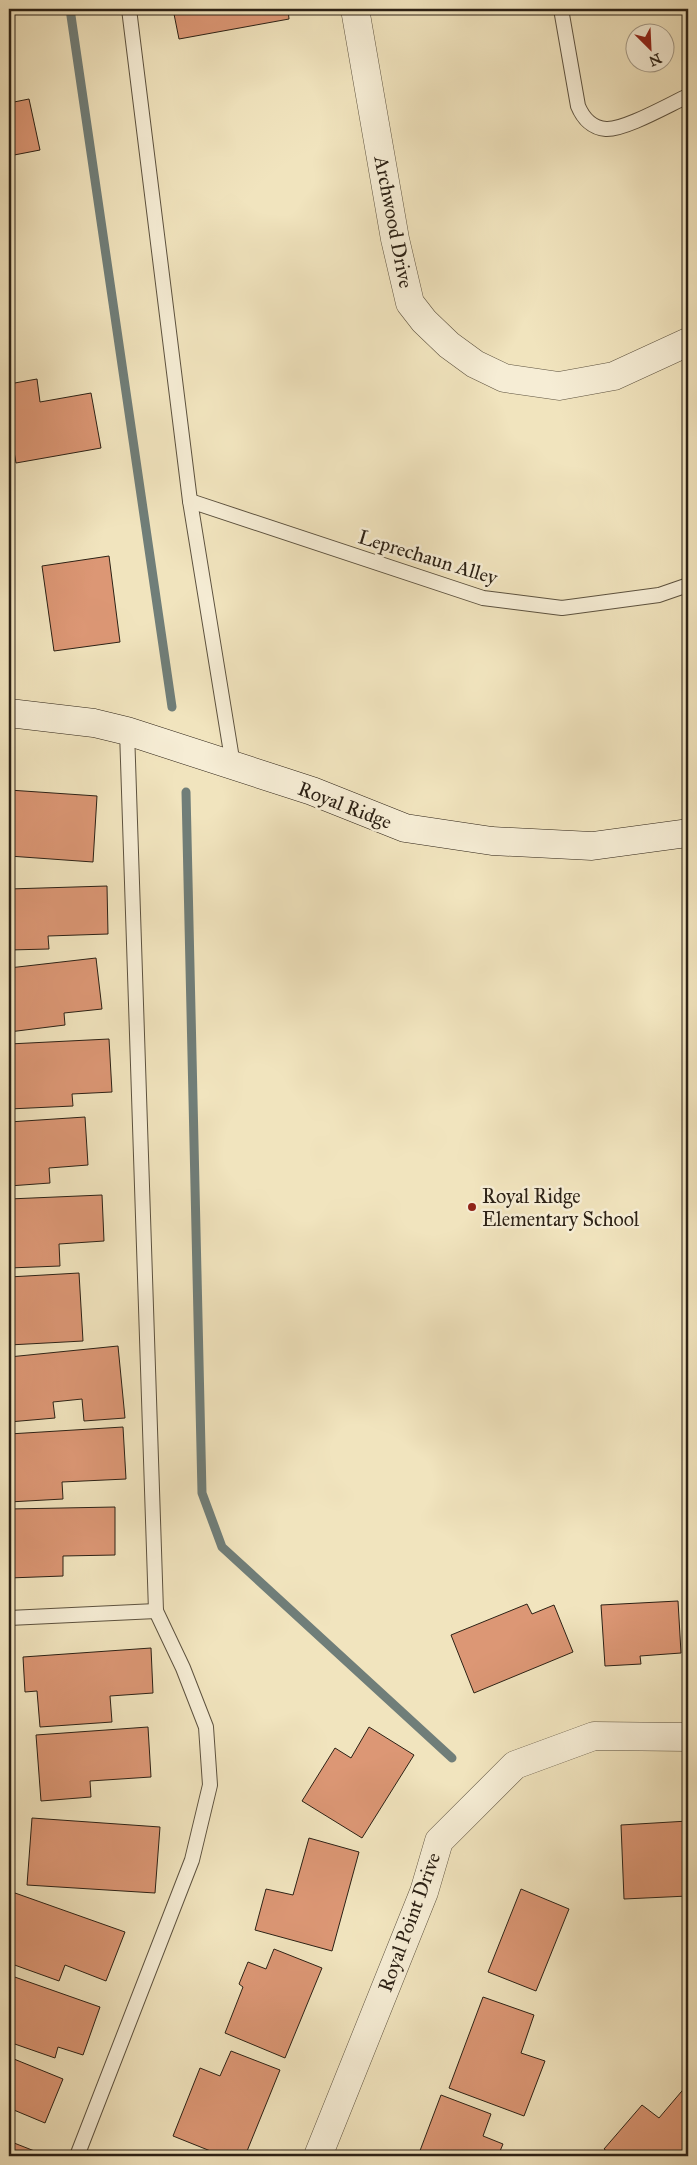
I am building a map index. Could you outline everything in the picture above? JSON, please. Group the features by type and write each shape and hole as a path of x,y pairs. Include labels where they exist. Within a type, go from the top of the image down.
{"street":[{"name":"Archwood Drive","path":"355,9 395,239 410,303 424,321 449,345 475,364 504,378 560,386 614,376 688,342"},
{"name":"Royal Ridge","path":"9,712 94,723 127,731 312,791 405,828 492,841 592,846 688,833"},
{"name":"Royal Point Drive","path":"318,2156 424,1892 439,1841 515,1765 594,1736 688,1737"}],"lane":[{"path":"129,9 190,501 233,765"},
{"path":"561,9 578,106 583,118 594,125 606,129 623,126 688,96"},
{"name":"Leprechaun Alley","path":"190,501 483,598 562,608 659,595 688,585"},
{"path":"77,2156 192,1860 210,1786 206,1727 183,1668 156,1611 127,731"},
{"path":"9,1618 156,1611"}],"building":[{"path":"173,9 288,9 289,19 179,39"},
{"path":"29,99 40,150 9,156 9,103"},
{"path":"37,379 40,402 91,393 101,448 16,463 9,423 9,384"},
{"path":"109,556 120,642 54,651 42,566"},
{"path":"9,790 97,796 93,862 9,856"},
{"path":"107,886 108,934 48,936 49,949 9,950 9,889"},
{"path":"96,958 102,1009 64,1013 65,1025 9,1032 9,968"},
{"path":"109,1039 112,1092 72,1094 73,1106 9,1109 9,1044"},
{"path":"85,1117 88,1165 49,1168 50,1183 9,1186 9,1122"},
{"path":"102,1195 104,1241 59,1244 60,1266 9,1268 9,1199"},
{"path":"79,1273 83,1341 9,1345 9,1277"},
{"path":"118,1346 125,1418 84,1421 82,1399 53,1402 55,1418 9,1422 9,1357"},
{"path":"123,1427 126,1479 62,1482 63,1499 9,1502 9,1434"},
{"path":"115,1507 115,1555 63,1556 63,1576 9,1578 9,1509"},
{"path":"678,1601 681,1653 640,1656 641,1664 605,1666 601,1605"},
{"path":"527,1604 532,1614 554,1605 573,1652 474,1693 451,1635"},
{"path":"151,1648 153,1693 110,1696 112,1722 40,1727 37,1691 25,1692 23,1657"},
{"path":"148,1727 151,1777 90,1781 91,1797 41,1801 36,1735"},
{"path":"369,1727 414,1755 362,1838 302,1801 335,1748 351,1758"},
{"path":"32,1818 160,1827 155,1893 27,1885"},
{"path":"688,1821 688,1896 624,1899 621,1825"},
{"path":"309,1838 359,1852 332,1951 255,1930 266,1889 293,1895"},
{"path":"521,1889 569,1909 536,1991 488,1972"},
{"path":"15,1893 125,1932 106,1981 65,1965 59,1981 9,1963 9,1911"},
{"path":"274,1949 322,1968 285,2058 225,2033 243,1987 239,1984 248,1962 266,1969"},
{"path":"9,1975 100,2007 83,2055 58,2047 55,2058 9,2042"},
{"path":"483,1997 534,2015 521,2053 545,2061 524,2116 449,2088"},
{"path":"231,2051 280,2070 245,2156 223,2156 173,2136 200,2068 220,2076"},
{"path":"9,2057 63,2079 45,2123 9,2108"},
{"path":"687,2085 688,2156 613,2156 604,2149 642,2105 659,2118"},
{"path":"441,2095 491,2114 483,2136 503,2144 498,2156 418,2156"},
{"path":"9,2141 37,2152 35,2156 9,2156"}],"waterway":[{"path":"70,9 172,707"},
{"path":"186,792 202,1493 222,1547 452,1758"}],"place":[{"name":"Royal Ridge Elementary School","path":"472,1207"}]}
